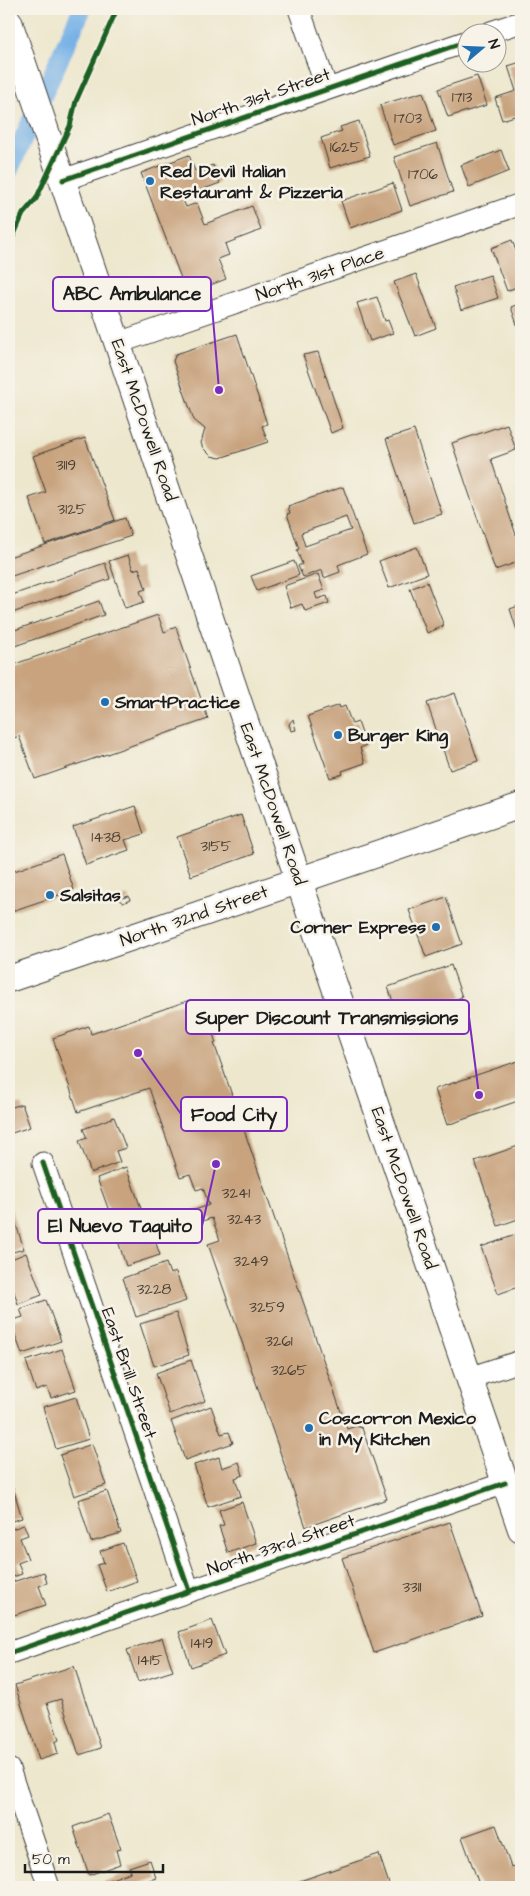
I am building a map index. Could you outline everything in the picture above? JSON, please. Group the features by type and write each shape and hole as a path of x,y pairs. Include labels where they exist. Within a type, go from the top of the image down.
{"main road":[{"name":"East McDowell Road","path":"9,22 299,882 521,1530"},
{"name":"North 32nd Street","path":"9,979 521,805"}],"street":[{"path":"300,9 327,89"},
{"path":"508,26 521,22"},
{"name":"North 31st Street","path":"63,180 458,44"},
{"name":"North 31st Place","path":"118,343 521,204"},
{"name":"East Brill Street","path":"43,1163 188,1591"},
{"path":"469,1378 521,1361"},
{"name":"North 33rd Street","path":"9,1653 505,1483"},
{"path":"9,1770 49,1887"}],"building":[{"path":"521,62 521,114 502,120 495,98 516,91 508,66"},
{"path":"477,76 487,105 448,117 438,89"},
{"path":"423,92 436,131 393,145 380,105"},
{"path":"359,121 370,156 330,168 321,138 342,131 340,127"},
{"path":"437,143 453,192 410,206 394,157"},
{"path":"501,150 509,171 469,187 461,165"},
{"path":"189,155 195,171 213,165 220,183 182,197 186,207 197,203 205,224 252,206 261,230 225,244 229,255 218,259 226,279 187,294 141,173"},
{"path":"393,183 402,210 350,228 341,201"},
{"path":"512,240 521,265 521,285 507,291 491,248"},
{"path":"416,274 436,328 415,336 394,282"},
{"path":"490,275 498,298 461,310 453,287"},
{"path":"377,297 385,321 388,320 393,333 370,341 357,303"},
{"path":"521,303 521,336 511,307"},
{"path":"237,334 267,424 262,426 268,442 220,458 211,456 203,448 201,443 205,429 194,420 173,361 176,354"},
{"path":"318,352 343,428 331,433 303,355"},
{"path":"9,368 14,382 9,384"},
{"path":"507,424 516,450 491,459 516,535 521,533 521,561 495,570 452,443"},
{"path":"414,430 442,514 414,523 386,439"},
{"path":"85,438 115,520 45,544 29,498 46,492 33,456"},
{"path":"343,487 367,554 338,565 340,572 324,578 322,570 303,577 298,566 302,564 297,550 299,549 287,514 290,513 288,506","holes":["346,517 351,530 305,546 301,533"]},
{"path":"125,518 131,536 9,577 9,557"},
{"path":"417,547 427,574 389,588 379,561"},
{"path":"128,555 133,570 139,568 146,589 140,591 144,602 125,608 109,561"},
{"path":"294,561 299,575 257,591 251,576"},
{"path":"105,563 110,579 9,614 9,596"},
{"path":"318,574 324,590 315,593 317,599 327,596 329,603 305,611 302,604 291,608 284,586"},
{"path":"427,582 444,626 427,633 410,589"},
{"path":"99,601 104,615 9,648 9,632"},
{"path":"521,605 521,643 510,609"},
{"name":"SmartPractice","path":"158,615 164,632 176,627 208,719 35,779 19,736 9,740 9,666"},
{"path":"455,693 478,761 450,770 427,703"},
{"name":"Burger King","path":"339,705 340,708 345,706 352,724 358,722 366,745 360,748 365,763 342,771 343,774 330,778 308,716"},
{"path":"293,719 296,730 291,731 289,724"},
{"path":"135,806 144,834 125,840 129,850 86,865 73,827"},
{"path":"241,815 254,854 191,876 177,837"},
{"path":"62,854 74,890 9,912 9,873"},
{"path":"129,896 130,900 123,903 118,899"},
{"name":"Corner Express","path":"446,897 462,944 426,957 409,910"},
{"path":"451,965 462,997 399,1019 388,987"},
{"path":"190,1000 199,1002 203,1014 206,1013 216,1043 214,1043 347,1429 356,1426 362,1428 387,1499 306,1527 208,1244 220,1240 212,1218 196,1223 192,1211 209,1205 203,1188 196,1190 190,1174 180,1177 149,1088 78,1112 53,1038 89,1026 91,1034"},
{"path":"521,1060 521,1100 447,1125 435,1089"},
{"path":"22,1104 30,1127 9,1134 9,1108"},
{"path":"114,1117 126,1148 116,1151 120,1162 91,1173 79,1141 87,1138 83,1129"},
{"path":"521,1145 521,1218 498,1226 475,1161"},
{"path":"126,1167 141,1208 112,1219 97,1178"},
{"path":"9,1207 24,1249 9,1253"},
{"path":"146,1214 160,1255 126,1266 113,1225"},
{"path":"521,1233 521,1286 498,1294 481,1247"},
{"path":"26,1253 42,1295 18,1304 13,1289 9,1291 9,1260"},
{"path":"166,1263 170,1274 176,1272 186,1301 136,1317 123,1278"},
{"path":"46,1300 61,1341 22,1354 10,1321 23,1317 20,1309"},
{"path":"176,1313 189,1355 154,1366 140,1324"},
{"path":"62,1349 76,1390 51,1398 47,1387 36,1391 26,1361"},
{"path":"191,1360 205,1401 170,1414 156,1373"},
{"path":"76,1397 89,1439 56,1449 43,1407"},
{"path":"211,1406 221,1434 229,1432 233,1443 185,1460 171,1421"},
{"path":"92,1444 106,1485 74,1496 60,1455"},
{"path":"219,1457 222,1468 239,1462 243,1475 235,1478 241,1496 208,1507 194,1465"},
{"path":"13,1488 22,1518 9,1522 9,1489"},
{"path":"107,1491 121,1533 91,1542 78,1500"},
{"path":"242,1502 256,1543 228,1553 219,1526 224,1525 219,1510"},
{"path":"450,1522 482,1616 374,1653 342,1558"},
{"path":"24,1525 28,1535 20,1538 28,1559 18,1563 22,1574 9,1578 9,1530"},
{"path":"123,1543 137,1581 107,1592 97,1565 104,1563 100,1551"},
{"path":"44,1572 47,1583 39,1586 46,1605 11,1616 9,1608 9,1583"},
{"path":"212,1620 225,1655 191,1667 179,1632"},
{"path":"162,1638 173,1671 138,1682 127,1650"},
{"path":"74,1666 101,1748 79,1755 61,1699 47,1703 59,1740 55,1742 58,1754 39,1760 15,1685"},
{"path":"108,1814 121,1849 116,1850 120,1864 89,1875 73,1827"},
{"path":"496,1825 511,1867 521,1863 521,1887 480,1887 462,1837"},
{"path":"379,1854 390,1887 285,1887 285,1886"},
{"path":"150,1860 156,1878 137,1884 138,1887 89,1887 131,1872 129,1867"}],"waterway":[{"path":"9,170 82,9"}],"cycle path":[{"path":"9,246 23,214 36,199 70,126 76,101 117,9"},
{"path":"63,180 458,44"},
{"path":"43,1163 189,1591"},
{"path":"9,1653 505,1483"}],"place":[{"name":"Red Devil Italian Restaurant & Pizzeria","path":"150,181"},
{"name":"ABC Ambulance","path":"219,390"},
{"name":"SmartPractice","path":"105,702"},
{"name":"Burger King","path":"338,735"},
{"name":"Salsitas","path":"50,895"},
{"name":"Corner Express","path":"436,927"},
{"name":"Food City","path":"138,1053"},
{"name":"Super Discount Transmissions","path":"479,1095"},
{"name":"El Nuevo Taquito","path":"216,1164"},
{"name":"Coscorron Mexico in My Kitchen","path":"309,1428"}]}
